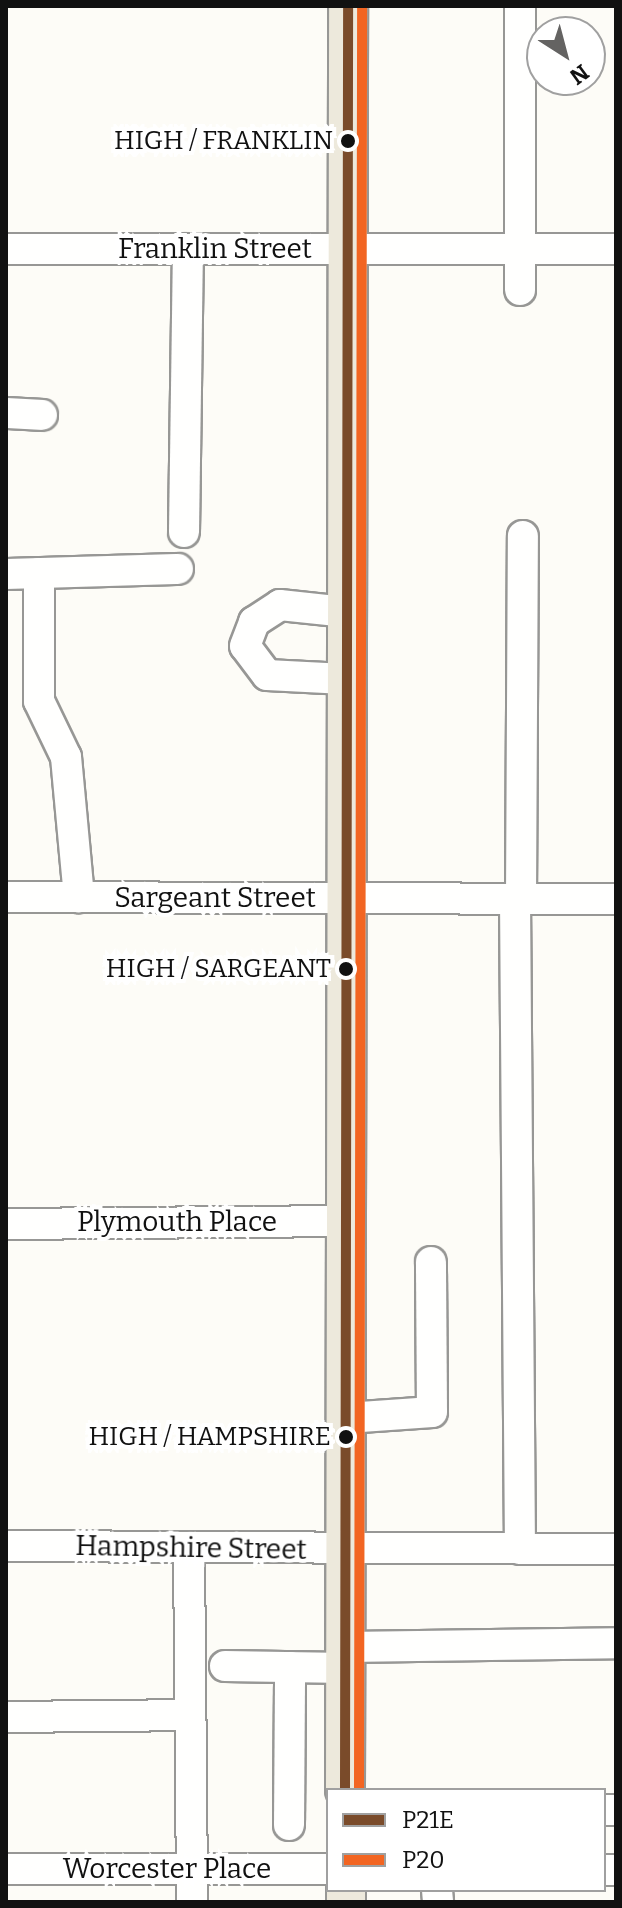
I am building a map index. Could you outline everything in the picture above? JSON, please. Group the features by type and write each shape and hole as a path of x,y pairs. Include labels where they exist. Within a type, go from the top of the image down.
{"main road":[{"path":"345,1788 348,6"}],"street":[{"path":"520,6 520,290"},
{"name":"Franklin Street","path":"6,249 616,249"},
{"path":"184,532 188,249"},
{"path":"6,413 42,415"},
{"path":"520,1549 518,899 523,536"},
{"path":"6,574 178,569"},
{"path":"39,573 39,701 66,757 79,897"},
{"path":"345,612 280,605 254,622 245,646 267,675 345,679"},
{"name":"Sargeant Street","path":"6,897 616,899"},
{"name":"Plymouth Place","path":"6,1224 348,1221"},
{"path":"347,1418 432,1412 431,1262"},
{"name":"Hampshire Street","path":"6,1546 616,1549"},
{"path":"189,1548 192,1902"},
{"path":"225,1666 290,1667 346,1658 616,1643"},
{"path":"289,1825 290,1667"},
{"path":"6,1717 190,1715"},
{"name":"Worcester Place","path":"6,1869 326,1869"}],"transit line":[{"name":"P21E","path":"345,1788 348,6"},
{"name":"P20","path":"359,1788 362,6"}],"place":[{"name":"HIGH / FRANKLIN","path":"348,141"},
{"name":"HIGH / SARGEANT","path":"346,969"},
{"name":"HIGH / HAMPSHIRE","path":"346,1437"}]}
